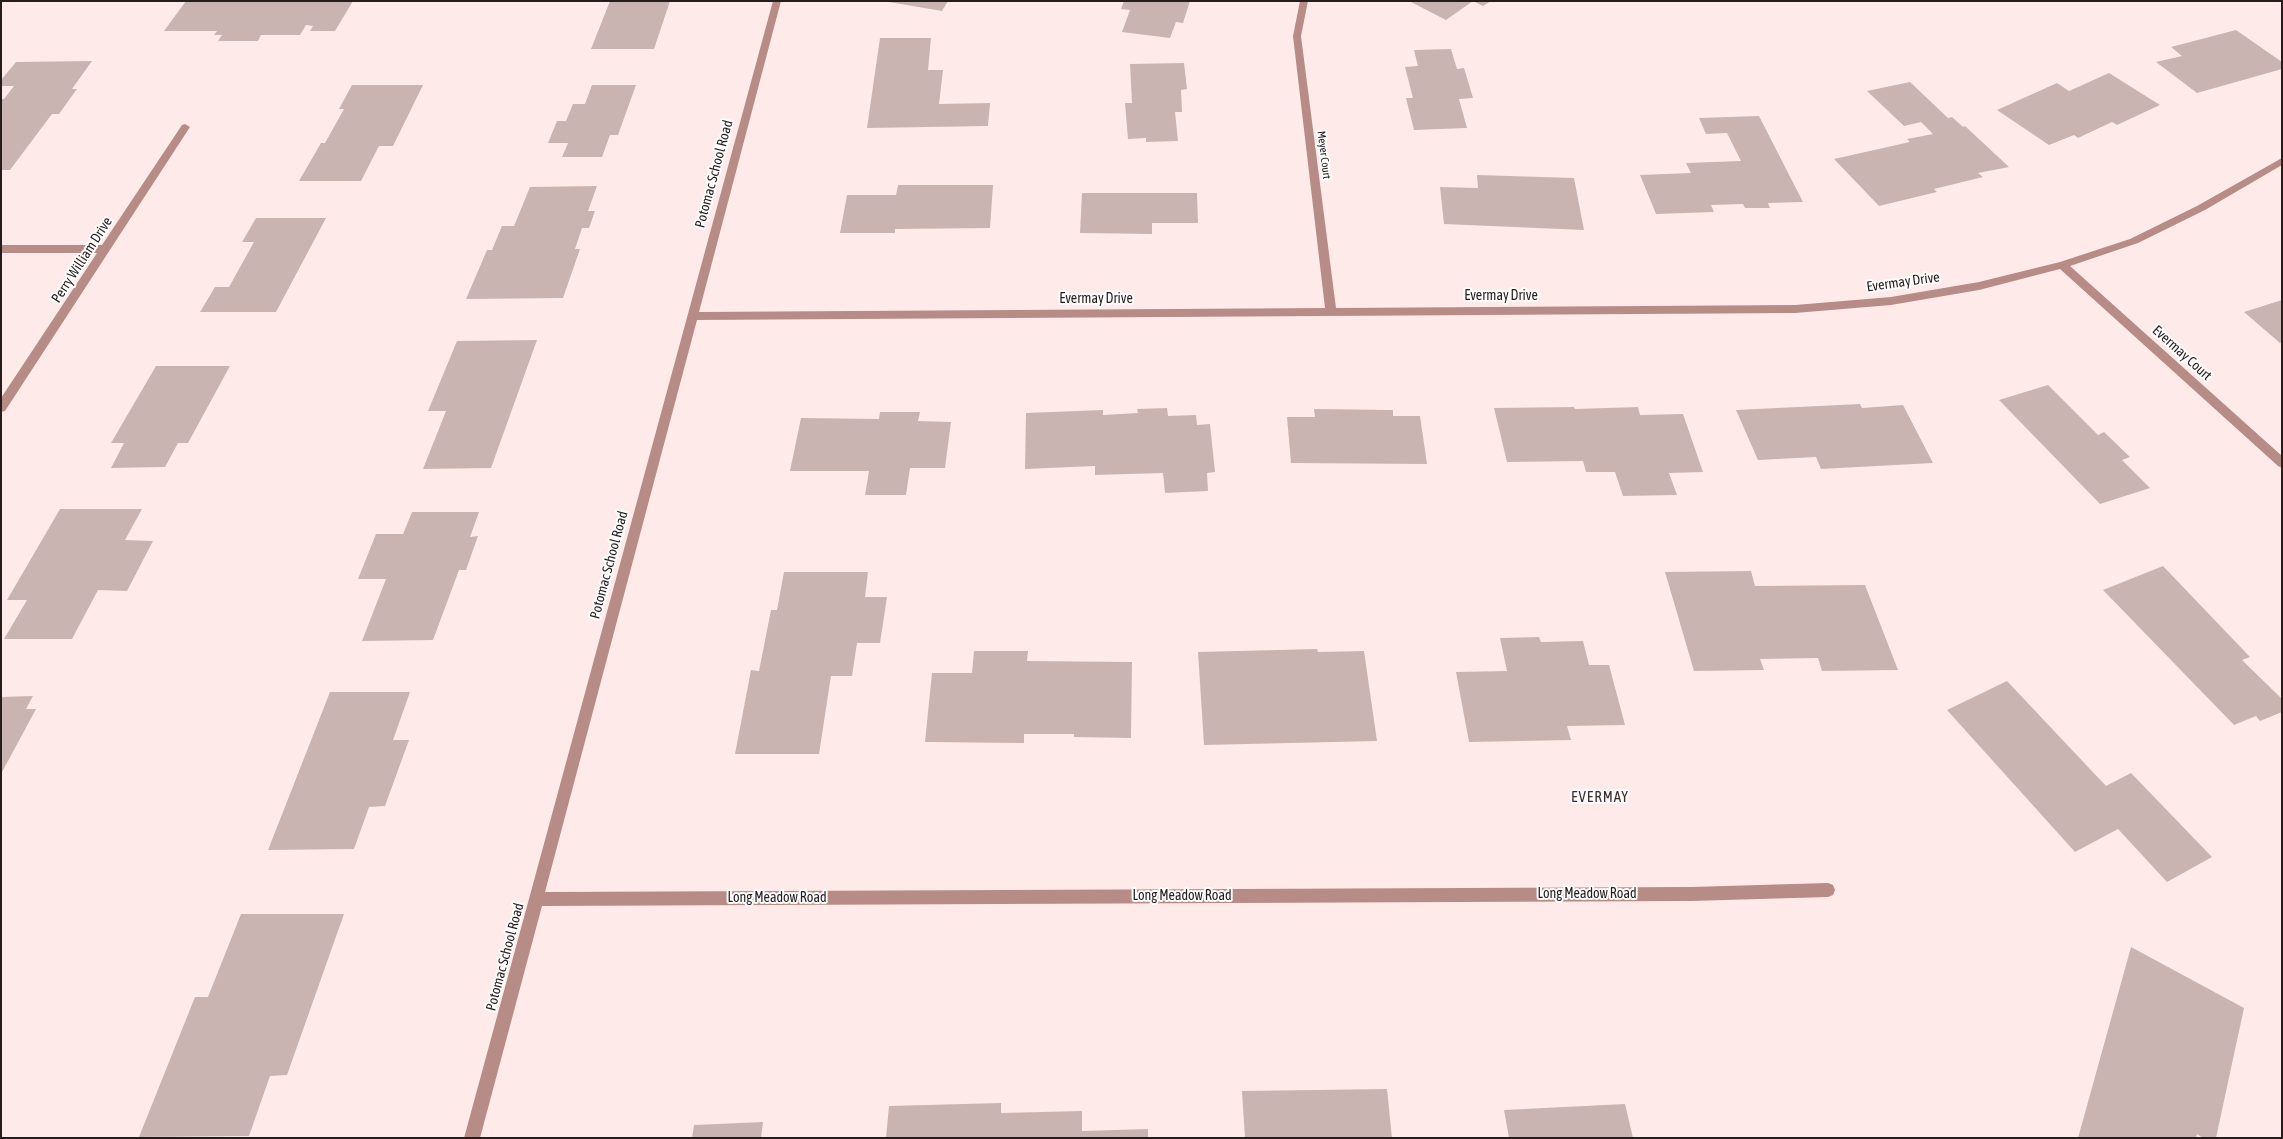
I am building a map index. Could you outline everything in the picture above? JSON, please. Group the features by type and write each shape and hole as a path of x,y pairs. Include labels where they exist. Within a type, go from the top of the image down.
{"street":[{"name":"Potomac School Road","path":"472,1138 777,1"},
{"name":"Meyer Court","path":"1304,1 1297,36 1331,313"},
{"name":"Perry William Drive","path":"1,408 185,127"},
{"name":"Evermay Drive","path":"692,316 1795,309 1891,301 1979,286 2062,265 2142,237 2201,208 2282,161"},
{"path":"1,249 106,249"},
{"name":"Evermay Court","path":"2062,265 2282,462"},
{"name":"Long Meadow Road","path":"535,900 1681,894 1828,890"}],"building":[{"path":"186,1 353,1 335,31 310,31 313,26 306,25 300,35 261,35 258,41 218,41 222,35 214,35 217,31 164,31"},
{"path":"610,1 670,1 654,49 591,49"},
{"path":"883,1 948,1 942,11"},
{"path":"1124,1 1190,1 1183,23 1176,22 1170,38 1122,32 1130,10 1121,9"},
{"path":"1409,1 1473,1 1446,20"},
{"path":"1473,1 1491,1 1483,6"},
{"path":"2236,30 2282,62 2282,69 2197,93 2156,62 2182,56 2171,47"},
{"path":"880,38 931,38 928,70 943,70 939,104 990,103 988,126 867,128"},
{"path":"1451,49 1457,69 1464,68 1473,98 1459,99 1467,128 1414,130 1406,98 1413,98 1405,67 1418,66 1414,50"},
{"path":"92,61 72,89 77,89 59,114 52,114 10,170 1,170 1,99 4,99 14,86 1,86 1,80 16,62"},
{"path":"1184,63 1187,89 1181,90 1182,112 1175,112 1178,141 1146,142 1146,138 1128,139 1125,103 1132,103 1130,64"},
{"path":"2109,73 2160,105 2117,125 2112,122 2078,138 2074,135 2049,145 1997,110 2057,83 2069,91"},
{"path":"1910,82 1948,118 1952,117 1963,127 1965,126 2009,167 1978,173 1983,177 1934,189 1937,192 1879,206 1834,159 1910,142 1907,139 1933,134 1921,122 1904,126 1867,91"},
{"path":"352,85 423,85 393,146 379,146 361,181 299,181 321,143 325,143 344,109 339,109"},
{"path":"592,85 636,85 618,135 610,135 602,157 562,157 568,143 548,143 557,121 566,121 573,104 585,104"},
{"path":"1759,116 1803,202 1768,203 1770,208 1745,208 1743,204 1711,205 1714,212 1656,214 1640,175 1691,173 1686,163 1741,161 1727,133 1706,134 1699,118"},
{"path":"1477,175 1574,178 1584,230 1444,224 1440,187 1478,188"},
{"path":"898,185 993,185 990,228 895,229 895,233 840,233 847,195 896,195"},
{"path":"597,186 588,211 595,211 589,228 582,228 575,249 580,249 563,298 466,299 487,250 492,250 502,226 514,226 530,187"},
{"path":"1082,193 1197,193 1198,223 1152,223 1152,234 1080,233"},
{"path":"256,218 326,218 276,312 200,312 215,287 229,287 254,242 242,242"},
{"path":"2282,300 2282,342 2280,343 2244,312"},
{"path":"537,340 491,468 423,469 446,411 428,411 457,341"},
{"path":"156,366 230,366 188,443 178,443 165,467 111,468 124,443 111,443"},
{"path":"2048,385 2098,435 2104,432 2130,457 2122,460 2150,488 2100,504 1999,400"},
{"path":"1860,404 1862,408 1903,405 1933,463 1821,469 1816,457 1758,460 1736,410"},
{"path":"1574,407 1575,409 1638,407 1640,415 1683,414 1703,472 1669,473 1677,495 1623,496 1615,472 1586,472 1583,461 1507,462 1494,408"},
{"path":"1167,408 1168,416 1196,415 1197,425 1210,424 1215,472 1207,473 1208,491 1165,493 1163,473 1095,475 1095,466 1025,469 1026,413 1103,410 1103,415 1138,413 1137,409"},
{"path":"1314,409 1393,410 1393,416 1420,416 1427,464 1291,463 1287,417 1315,417"},
{"path":"880,412 920,412 918,421 951,422 945,468 910,468 906,495 865,495 869,471 790,471 801,418 879,419"},
{"path":"60,509 142,509 125,540 153,541 127,591 98,590 72,639 4,639 27,600 7,600"},
{"path":"412,512 479,512 470,537 478,536 466,570 459,570 433,640 362,641 386,579 358,579 376,534 403,534"},
{"path":"2163,566 2250,657 2242,660 2282,699 2282,712 2260,721 2256,716 2234,725 2103,590"},
{"path":"1751,571 1755,586 1865,585 1898,670 1822,671 1818,658 1760,659 1764,670 1694,671 1665,572"},
{"path":"784,572 868,572 865,597 887,597 880,643 857,643 852,676 831,676 819,754 735,754 751,670 759,671 771,610 777,610"},
{"path":"1539,637 1541,642 1583,641 1589,665 1609,665 1625,725 1567,726 1571,740 1469,742 1456,672 1507,671 1500,638"},
{"path":"1317,649 1318,652 1364,651 1377,741 1204,745 1198,652"},
{"path":"974,651 1028,651 1027,661 1132,662 1131,738 1074,737 1074,734 1024,734 1024,743 925,742 932,673 972,673"},
{"path":"2007,681 2106,786 2131,773 2212,857 2167,882 2118,829 2075,852 1947,710"},
{"path":"330,692 410,692 393,740 409,740 385,806 369,807 354,849 268,850"},
{"path":"33,696 26,709 36,709 1,774 1,697"},
{"path":"241,914 344,914 287,1075 270,1076 249,1136 139,1137 195,997 208,997"},
{"path":"2131,947 2244,1008 2216,1138 2203,1138 2197,1134 2196,1138 2078,1138"},
{"path":"1387,1089 1392,1138 1245,1138 1242,1091"},
{"path":"1001,1103 1001,1113 1082,1111 1082,1131 1148,1129 1148,1138 886,1138 889,1106"},
{"path":"1625,1104 1633,1138 1509,1138 1504,1110"},
{"path":"763,1122 761,1138 692,1138 694,1125"}],"district":[{"name":"EVERMAY","path":"1600,797"}]}
